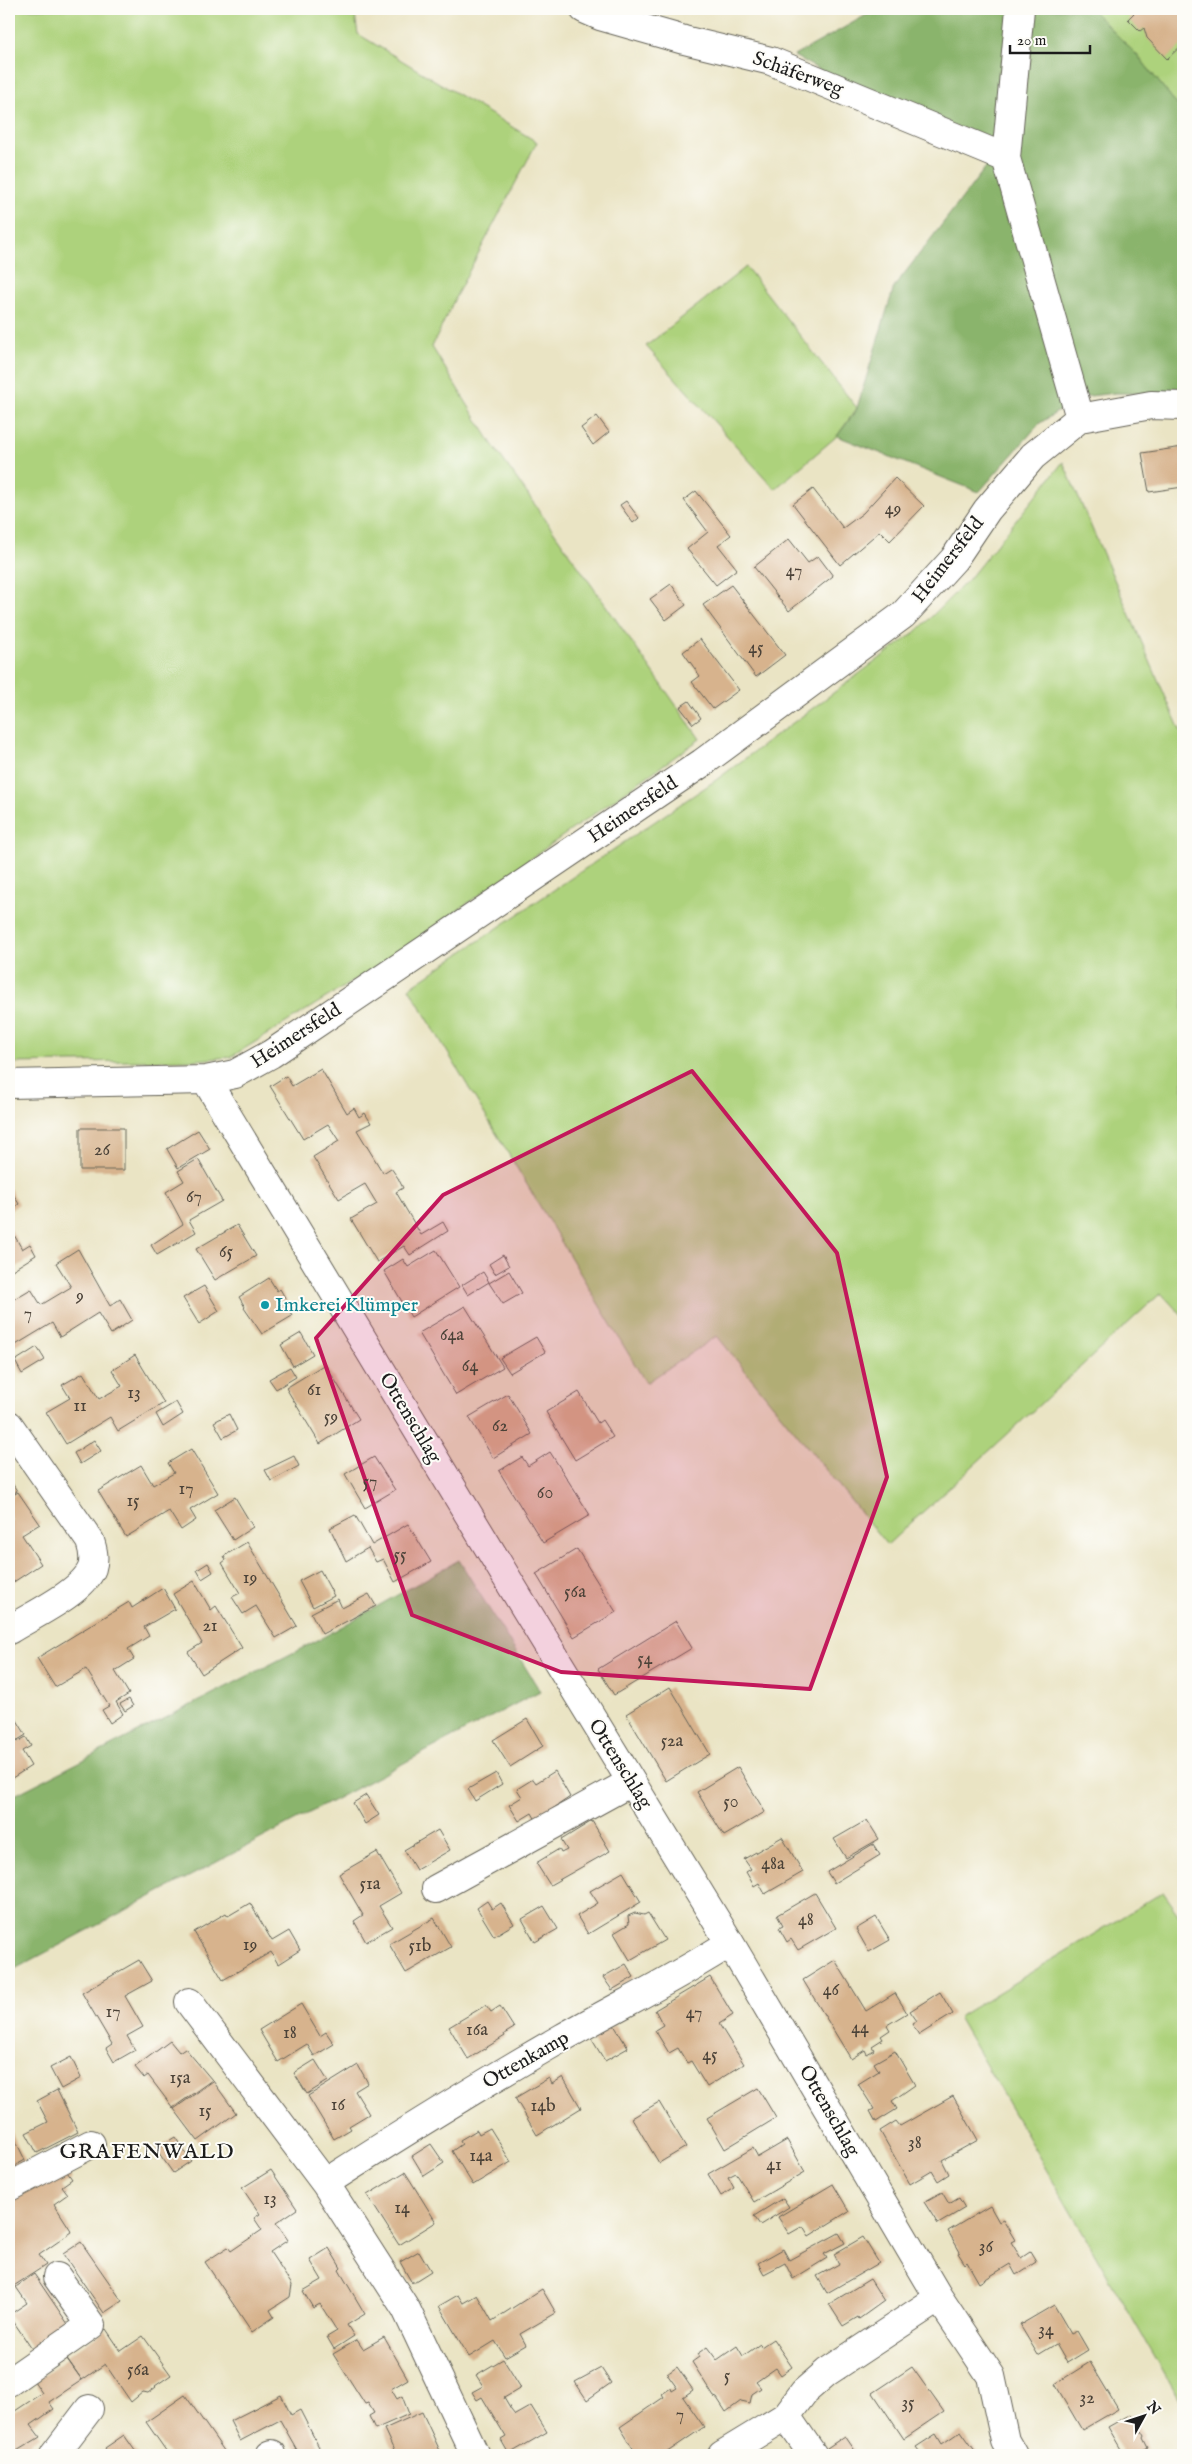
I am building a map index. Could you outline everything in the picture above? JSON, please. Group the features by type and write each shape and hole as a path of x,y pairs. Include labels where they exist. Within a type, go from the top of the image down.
{"street":[{"name":"Schäferweg","path":"584,9 600,16 684,40 771,61 1006,158"},
{"path":"1020,9 1006,158 1080,418"},
{"name":"Heimersfeld","path":"9,1084 206,1080 235,1074 256,1062 398,969 702,763 903,615 954,559 987,510 1033,456 1080,418 1151,405 1183,406"},
{"name":"Ottenschlag","path":"206,1080 730,1943 939,2298 991,2376 1005,2441 1014,2455"},
{"path":"9,1425 90,1541 94,1554 92,1567 80,1586 9,1630"},
{"path":"436,1889 631,1782"},
{"name":"Ottenkamp","path":"325,2183 418,2123 730,1943"},
{"path":"189,2002 325,2183 406,2310 475,2455"},
{"path":"9,2187 91,2144"},
{"path":"9,2382 91,2325 57,2277"},
{"path":"722,2455 786,2416 804,2392 827,2372 939,2298"},
{"path":"54,2455 89,2409"},
{"path":"786,2416 813,2455"}],"highlighted area":[{"path":"692,1071 837,1253 887,1477 810,1689 561,1672 412,1615 316,1338 443,1195"}],"green space":[{"path":"9,9 354,9 358,34 537,142 456,296 432,347 490,441 700,739 390,958 231,1057 197,1060 9,1063"},
{"path":"877,9 1091,9 1138,56 1183,112 1183,394 1115,393 1081,397 1040,423 979,492 837,436 856,411 894,287 989,163 794,56"},
{"path":"1091,9 1183,9 1183,112 1138,56"},
{"path":"746,267 857,408 837,436 775,489 646,346"},
{"path":"1063,462 1183,737 1183,1317 1161,1293 887,1545 717,1336 646,1383 409,988 716,780 918,630 969,579"},
{"path":"459,1560 540,1691 9,1972 9,1798 318,1640"},
{"path":"1163,1892 1183,1920 1183,2406 958,2017"}],"building":[{"path":"1138,9 1181,9 1183,12 1183,44 1167,59 1147,38 1144,28 1140,31 1128,19"},
{"path":"597,416 609,432 593,445 581,428"},
{"path":"1183,447 1183,487 1149,492 1142,453"},
{"path":"895,478 924,506 890,541 880,531 840,565 793,504 813,489 843,528 863,513"},
{"path":"696,491 731,535 718,545 737,569 716,585 687,549 708,532 684,500"},
{"path":"626,501 639,518 633,523 620,505"},
{"path":"789,539 808,563 818,556 833,576 789,611 754,567"},
{"path":"671,584 686,605 666,620 650,599"},
{"path":"731,585 785,655 756,677 703,605"},
{"path":"700,639 739,690 713,709 692,682 700,676 683,652"},
{"path":"689,701 701,718 693,724 680,707"},
{"path":"321,1069 347,1113 354,1108 359,1117 365,1113 371,1123 357,1130 383,1173 391,1168 398,1178 403,1188 396,1192 421,1235 443,1222 448,1231 410,1255 404,1246 377,1262 351,1219 377,1204 365,1184 339,1199 313,1157 339,1141 328,1124 303,1139 270,1086 286,1076 292,1086"},
{"path":"80,1128 124,1128 124,1170 80,1170"},
{"path":"198,1130 210,1149 178,1168 167,1149"},
{"path":"198,1159 222,1201 189,1220 196,1232 157,1255 151,1245 183,1224 166,1192 184,1181 178,1171"},
{"path":"9,1187 19,1204 9,1211"},
{"path":"237,1225 256,1256 215,1280 196,1249"},
{"path":"9,1226 22,1249 30,1244 36,1255 9,1272"},
{"path":"78,1249 110,1306 120,1299 132,1320 111,1334 98,1313 60,1337 52,1323 9,1349 9,1302 31,1289 41,1305 71,1287 56,1263"},
{"path":"436,1250 459,1287 411,1317 384,1271 403,1259 408,1267"},
{"path":"503,1255 509,1266 495,1274 489,1264"},
{"path":"509,1271 522,1293 503,1304 489,1283"},
{"path":"483,1272 489,1282 468,1295 462,1285"},
{"name":"Imkerei Klümper","path":"269,1278 277,1291 280,1289 287,1301 284,1303 292,1316 262,1334 244,1308 239,1297"},
{"path":"204,1286 219,1311 199,1324 183,1298"},
{"path":"465,1306 503,1367 456,1395 419,1333"},
{"path":"301,1333 313,1354 293,1366 281,1345"},
{"path":"536,1337 545,1352 510,1373 500,1358"},
{"path":"37,1347 45,1360 22,1374 15,1361"},
{"path":"135,1355 164,1403 118,1431 110,1417 66,1444 46,1412 70,1398 62,1385 83,1373 99,1399 122,1386 112,1370"},
{"path":"325,1364 359,1419 320,1444 286,1388"},
{"path":"290,1367 296,1377 276,1389 269,1379"},
{"path":"579,1392 598,1423 602,1420 613,1437 575,1460 546,1412"},
{"path":"508,1394 532,1434 493,1458 469,1417"},
{"path":"176,1402 183,1414 163,1427 156,1414"},
{"path":"229,1414 237,1430 223,1438 214,1422"},
{"path":"94,1440 101,1451 80,1464 74,1453"},
{"path":"191,1449 218,1493 190,1510 196,1520 181,1530 169,1511 126,1537 98,1491 141,1465 153,1485 174,1473 168,1463"},
{"path":"550,1452 590,1515 543,1543 499,1471 522,1457 528,1466"},
{"path":"294,1456 299,1466 271,1481 265,1470"},
{"path":"374,1457 395,1490 365,1508 345,1474"},
{"path":"9,1478 17,1491 9,1497"},
{"path":"18,1492 40,1524 22,1535 41,1564 9,1585 9,1522 12,1520 9,1514 9,1498"},
{"path":"235,1497 253,1527 233,1540 214,1510"},
{"path":"355,1515 372,1545 408,1524 431,1562 395,1582 383,1559 376,1562 368,1548 346,1561 330,1528"},
{"path":"247,1542 297,1626 276,1638 256,1606 243,1614 232,1597 240,1593 222,1563 226,1560 224,1556"},
{"path":"577,1549 616,1612 574,1637 536,1574"},
{"path":"208,1563 213,1572 202,1579 197,1570"},
{"path":"320,1570 334,1596 313,1607 299,1581"},
{"path":"194,1581 211,1610 216,1606 242,1648 202,1674 188,1652 202,1643 173,1594"},
{"path":"163,1588 175,1609 144,1627 149,1636 128,1649 134,1659 115,1671 129,1694 116,1702 123,1714 110,1723 102,1710 109,1706 86,1669 55,1687 37,1658 129,1602 132,1608"},
{"path":"369,1594 376,1606 322,1634 311,1613 338,1599 342,1608"},
{"path":"676,1621 692,1648 614,1695 598,1669"},
{"path":"670,1687 710,1754 666,1781 626,1714"},
{"path":"129,1699 133,1706 125,1711 120,1704"},
{"path":"9,1707 26,1735 16,1741 26,1737 31,1746 22,1751 31,1766 9,1780 9,1745 16,1740 9,1728"},
{"path":"527,1719 543,1746 510,1767 493,1740"},
{"path":"738,1767 765,1812 724,1836 697,1792"},
{"path":"555,1771 570,1797 536,1820 532,1813 519,1821 509,1805 522,1797 517,1789 533,1779 536,1783"},
{"path":"496,1773 502,1784 475,1801 468,1789"},
{"path":"366,1795 379,1815 365,1824 353,1803"},
{"path":"867,1820 879,1839 846,1858 834,1839"},
{"path":"592,1821 610,1851 550,1885 536,1863 559,1849 561,1853 567,1850 561,1840"},
{"path":"438,1830 450,1850 416,1870 404,1850"},
{"path":"782,1837 803,1872 765,1894 759,1883 754,1886 746,1872 751,1869 744,1859"},
{"path":"873,1844 880,1855 834,1883 827,1872"},
{"path":"377,1852 401,1893 379,1906 392,1927 366,1942 354,1921 363,1915 339,1874"},
{"path":"623,1872 641,1902 588,1934 577,1916 598,1903 590,1891"},
{"path":"815,1893 836,1928 798,1950 791,1939 787,1942 779,1928 783,1926 777,1915"},
{"path":"487,1901 492,1909 501,1903 514,1924 494,1936 477,1908"},
{"path":"250,1903 272,1941 289,1931 300,1950 278,1964 271,1952 223,1980 194,1932 226,1913 228,1916"},
{"path":"544,1906 558,1929 535,1942 522,1919"},
{"path":"635,1913 644,1915 648,1913 665,1940 630,1960 614,1933 629,1924 628,1916"},
{"path":"876,1917 890,1940 869,1952 856,1929"},
{"path":"434,1918 451,1947 406,1973 389,1944"},
{"path":"139,1960 152,1981 125,1996 143,2027 127,2036 135,2050 114,2062 106,2048 112,2044 82,1993"},
{"path":"835,1960 866,2011 895,1993 907,2013 887,2025 890,2030 881,2036 883,2039 872,2046 874,2050 867,2054 865,2050 851,2059 803,1980"},
{"path":"626,1964 634,1977 612,1990 603,1977"},
{"path":"710,1977 733,2015 719,2024 744,2064 707,2087 691,2061 687,2063 678,2048 669,2053 655,2030 663,2025 655,2010"},
{"path":"940,1992 953,2014 919,2035 912,2024 917,2021 910,2011"},
{"path":"301,2004 320,2036 326,2032 334,2044 314,2056 307,2044 278,2062 259,2030"},
{"path":"486,2005 491,2012 500,2006 514,2028 504,2034 505,2036 468,2059 449,2027"},
{"path":"614,2025 628,2048 605,2061 591,2038"},
{"path":"170,2041 179,2052 185,2048 212,2080 173,2108 148,2075 144,2078 135,2067"},
{"path":"895,2051 915,2085 892,2101 897,2109 876,2122 870,2111 874,2109 858,2084 879,2071 874,2063"},
{"path":"71,2057 81,2078 61,2089 50,2068"},
{"path":"315,2060 328,2081 307,2094 294,2073"},
{"path":"358,2065 368,2083 355,2091 369,2114 349,2126 351,2129 334,2139 308,2096"},
{"path":"563,2077 581,2108 537,2135 515,2098 549,2078 552,2084"},
{"path":"213,2081 236,2113 198,2141 174,2109"},
{"path":"758,2088 776,2118 725,2149 707,2118"},
{"path":"57,2090 78,2132 37,2153 26,2133 48,2122 37,2101"},
{"path":"953,2096 978,2140 942,2160 949,2174 938,2181 932,2171 910,2184 880,2131 896,2121 900,2126"},
{"path":"659,2102 686,2147 659,2163 632,2118"},
{"path":"9,2127 25,2160 9,2169"},
{"path":"490,2128 511,2162 473,2185 452,2151 462,2144 460,2140 477,2130 479,2134"},
{"path":"175,2137 191,2161 173,2173 156,2149"},
{"path":"787,2140 805,2172 754,2202 736,2173 728,2177 734,2188 721,2196 708,2174 753,2148 758,2157"},
{"path":"431,2144 444,2163 424,2176 412,2156"},
{"path":"65,2169 72,2179 62,2186 68,2194 54,2204 72,2232 39,2255 46,2265 9,2289 9,2199"},
{"path":"271,2170 297,2209 276,2223 288,2240 270,2252 292,2285 290,2297 270,2310 274,2317 252,2332 205,2262 228,2247 231,2251 262,2230 254,2218 260,2214 242,2188"},
{"path":"405,2172 436,2222 399,2245 367,2195"},
{"path":"833,2184 849,2211 809,2236 803,2226 789,2234 778,2217"},
{"path":"942,2192 949,2204 959,2198 965,2208 938,2224 924,2202"},
{"path":"783,2198 789,2207 760,2225 754,2216"},
{"path":"990,2206 999,2222 1003,2220 1015,2240 1011,2242 1021,2258 1030,2252 1036,2262 1016,2275 1010,2264 979,2283 967,2262 965,2264 958,2253 960,2252 948,2231"},
{"path":"839,2233 845,2243 824,2254 827,2258 793,2279 785,2263 764,2274 758,2263 783,2249 789,2260"},
{"path":"863,2237 879,2263 827,2293 817,2276 839,2264 834,2254"},
{"path":"81,2242 122,2301 104,2313 63,2254"},
{"path":"329,2248 341,2268 339,2270 365,2314 347,2325 354,2336 334,2349 327,2337 337,2331 320,2304 313,2308 303,2291 322,2280 310,2260"},
{"path":"419,2251 431,2271 412,2283 400,2262"},
{"path":"34,2274 72,2330 36,2355 9,2315 27,2303 16,2287"},
{"path":"870,2279 884,2301 859,2319 858,2317 843,2326 829,2304"},
{"path":"542,2289 556,2313 520,2334 526,2345 505,2357 495,2341 469,2357 439,2306 458,2295 463,2303 477,2295 492,2321"},
{"path":"1054,2305 1071,2334 1077,2331 1088,2350 1067,2363 1056,2344 1038,2355 1020,2325"},
{"path":"106,2329 121,2351 143,2336 171,2375 148,2393 143,2392 131,2402 105,2364 82,2380 66,2357"},
{"path":"384,2337 408,2379 391,2389 397,2399 402,2396 409,2414 375,2429 369,2416 374,2413 368,2403 365,2404 333,2354 357,2340 363,2349"},
{"path":"773,2339 792,2367 781,2375 776,2368 756,2382 761,2388 752,2394 750,2403 741,2401 726,2412 692,2362 699,2357 697,2354 707,2347 717,2360 737,2346 743,2356 760,2344 761,2347"},
{"path":"67,2359 82,2380 49,2402 54,2409 31,2425 40,2437 10,2455 9,2415 42,2393 34,2381"},
{"path":"503,2359 521,2388 504,2398 511,2410 515,2415 531,2406 547,2432 509,2454 501,2440 506,2437 482,2397 477,2400 472,2392 483,2386 476,2375"},
{"path":"1090,2362 1118,2409 1082,2430 1055,2384"},
{"path":"677,2367 693,2390 683,2397 704,2427 663,2455 637,2455 620,2427 664,2397 662,2394 671,2388 672,2391 677,2388 667,2374"},
{"path":"912,2367 944,2412 904,2439 873,2393"},
{"path":"601,2368 611,2383 587,2400 575,2382"},
{"path":"185,2395 227,2455 169,2455 146,2422"},
{"path":"281,2395 291,2415 300,2410 323,2455 287,2455 297,2450 280,2420 240,2441 230,2421"},
{"path":"422,2412 441,2453 436,2455 396,2455 384,2429"},
{"path":"1131,2414 1144,2436 1143,2438 1148,2448 1137,2455 1115,2455 1122,2451 1108,2427"},
{"path":"961,2431 978,2455 922,2455 916,2447 936,2434 942,2444"},
{"path":"124,2435 138,2455 109,2455 105,2448"},
{"path":"845,2436 858,2455 832,2455 827,2448"}],"place":[{"name":"Imkerei Klümper","path":"265,1305"}],"district":[{"name":"GRAFENWALD","path":"147,2152"}]}
